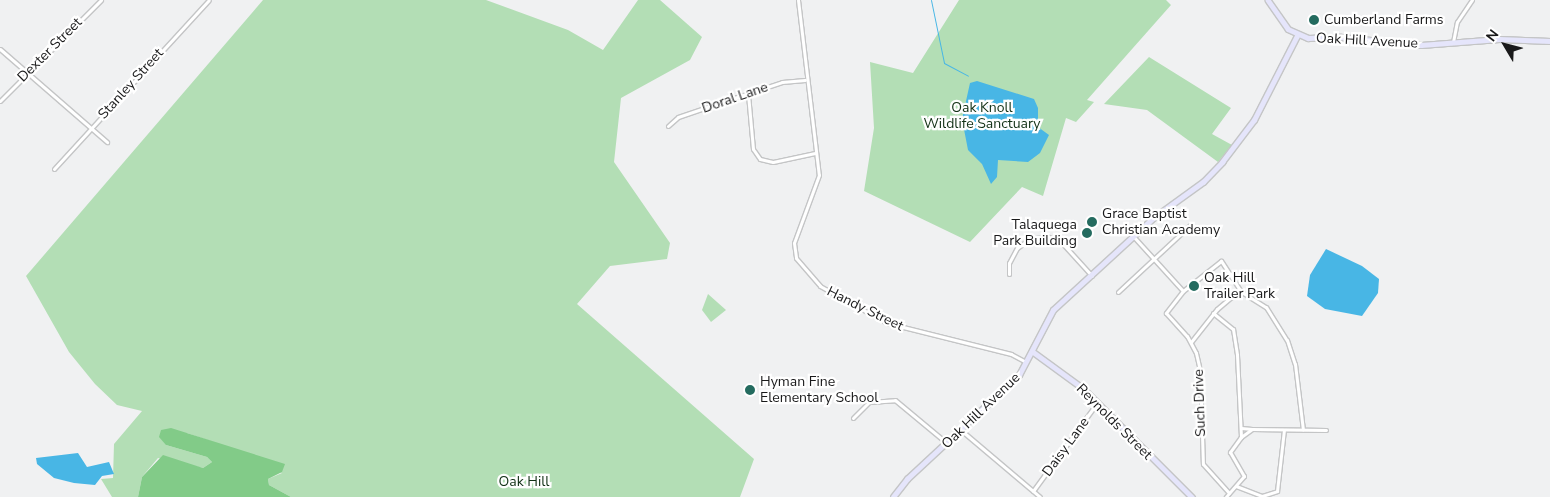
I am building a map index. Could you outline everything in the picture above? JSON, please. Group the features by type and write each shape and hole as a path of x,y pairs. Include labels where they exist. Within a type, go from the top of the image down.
{"main road":[{"path":"1268,0 1297,36"},
{"name":"Oak Hill Avenue","path":"893,497 907,479 948,444 1012,382 1027,363 1053,310 1093,276 1133,236 1203,182 1232,151 1260,110 1297,36 1406,44 1499,39 1550,41"},
{"name":"Reynolds Street","path":"1032,351 1098,402 1192,497"}],"street":[{"name":"Dexter Street","path":"0,101 26,72 101,0"},
{"name":"Stanley Street","path":"54,170 209,0"},
{"name":"Handy Street","path":"798,0 805,80 819,175 794,243 796,258 812,279 840,298 895,326 1011,354 1027,363"},
{"path":"1453,42 1457,22 1472,0"},
{"path":"0,49 107,142"},
{"name":"Doral Lane","path":"668,126 678,117 782,82 805,80"},
{"path":"748,94 754,149 760,159 773,162 815,153"},
{"path":"1118,292 1190,225"},
{"path":"1009,274 1009,264 1017,248 1030,239 1047,236 1063,244 1093,276"},
{"path":"1133,236 1183,291 1221,261 1240,291 1262,304 1275,319 1292,353 1297,377 1303,430"},
{"name":"Such Drive","path":"1183,291 1166,313 1191,342 1200,372 1203,464 1230,494"},
{"path":"1191,342 1213,313 1240,291"},
{"path":"1213,313 1228,323 1236,339 1241,438"},
{"path":"853,418 869,402 895,400 948,444"},
{"name":"Daisy Lane","path":"1034,492 1098,402"},
{"path":"1241,428 1326,430"},
{"path":"1226,497 1244,476 1230,452 1241,438 1252,429"},
{"path":"1236,486 1262,496 1277,491 1284,430"},
{"path":"962,431 1040,497"}],"green space":[{"name":"Oak Hill","path":"263,0 486,0 568,30 603,50 638,0 660,0 702,37 690,60 621,98 614,162 670,243 667,259 610,266 577,304 754,459 740,497 291,497 269,485 268,479 282,473 248,454 187,433 166,445 207,457 212,462 203,468 158,458 142,477 138,497 112,497 101,479 113,478 114,444 142,411 117,405 95,384 69,352 26,276"},
{"name":"Oak Knoll Wildlife Sanctuary","path":"959,0 1166,0 1171,5 1087,100 1094,102 1076,122 1066,118 1043,196 1022,187 970,242 864,191 874,128 870,62 913,73"},
{"path":"1149,57 1231,108 1212,134 1232,145 1218,162 1147,110 1104,104"},
{"path":"708,294 726,310 711,322 702,310"},
{"path":"171,428 285,464 282,472 268,479 269,485 291,497 138,497 142,477 163,455 203,468 212,462 207,457 166,445 159,437 161,430"}],"water":[{"path":"977,81 1034,99 1038,108 1038,127 1049,135 1040,153 1028,162 998,160 997,177 991,184 982,164 968,150 962,119 970,83"},
{"path":"1326,249 1362,266 1379,279 1378,293 1362,316 1325,309 1307,296 1310,275"},
{"path":"78,453 87,467 109,462 114,474 102,476 95,485 74,483 54,478 37,464 36,458"}],"waterway":[{"path":"931,0 944,63 968,76"}],"place":[{"name":"Cumberland Farms","path":"1314,20"},
{"name":"Grace Baptist Christian Academy","path":"1092,222"},
{"name":"Talaquega Park Building","path":"1087,233"},
{"name":"Oak Hill Trailer Park","path":"1194,286"},
{"name":"Hyman Fine Elementary School","path":"750,390"}]}
